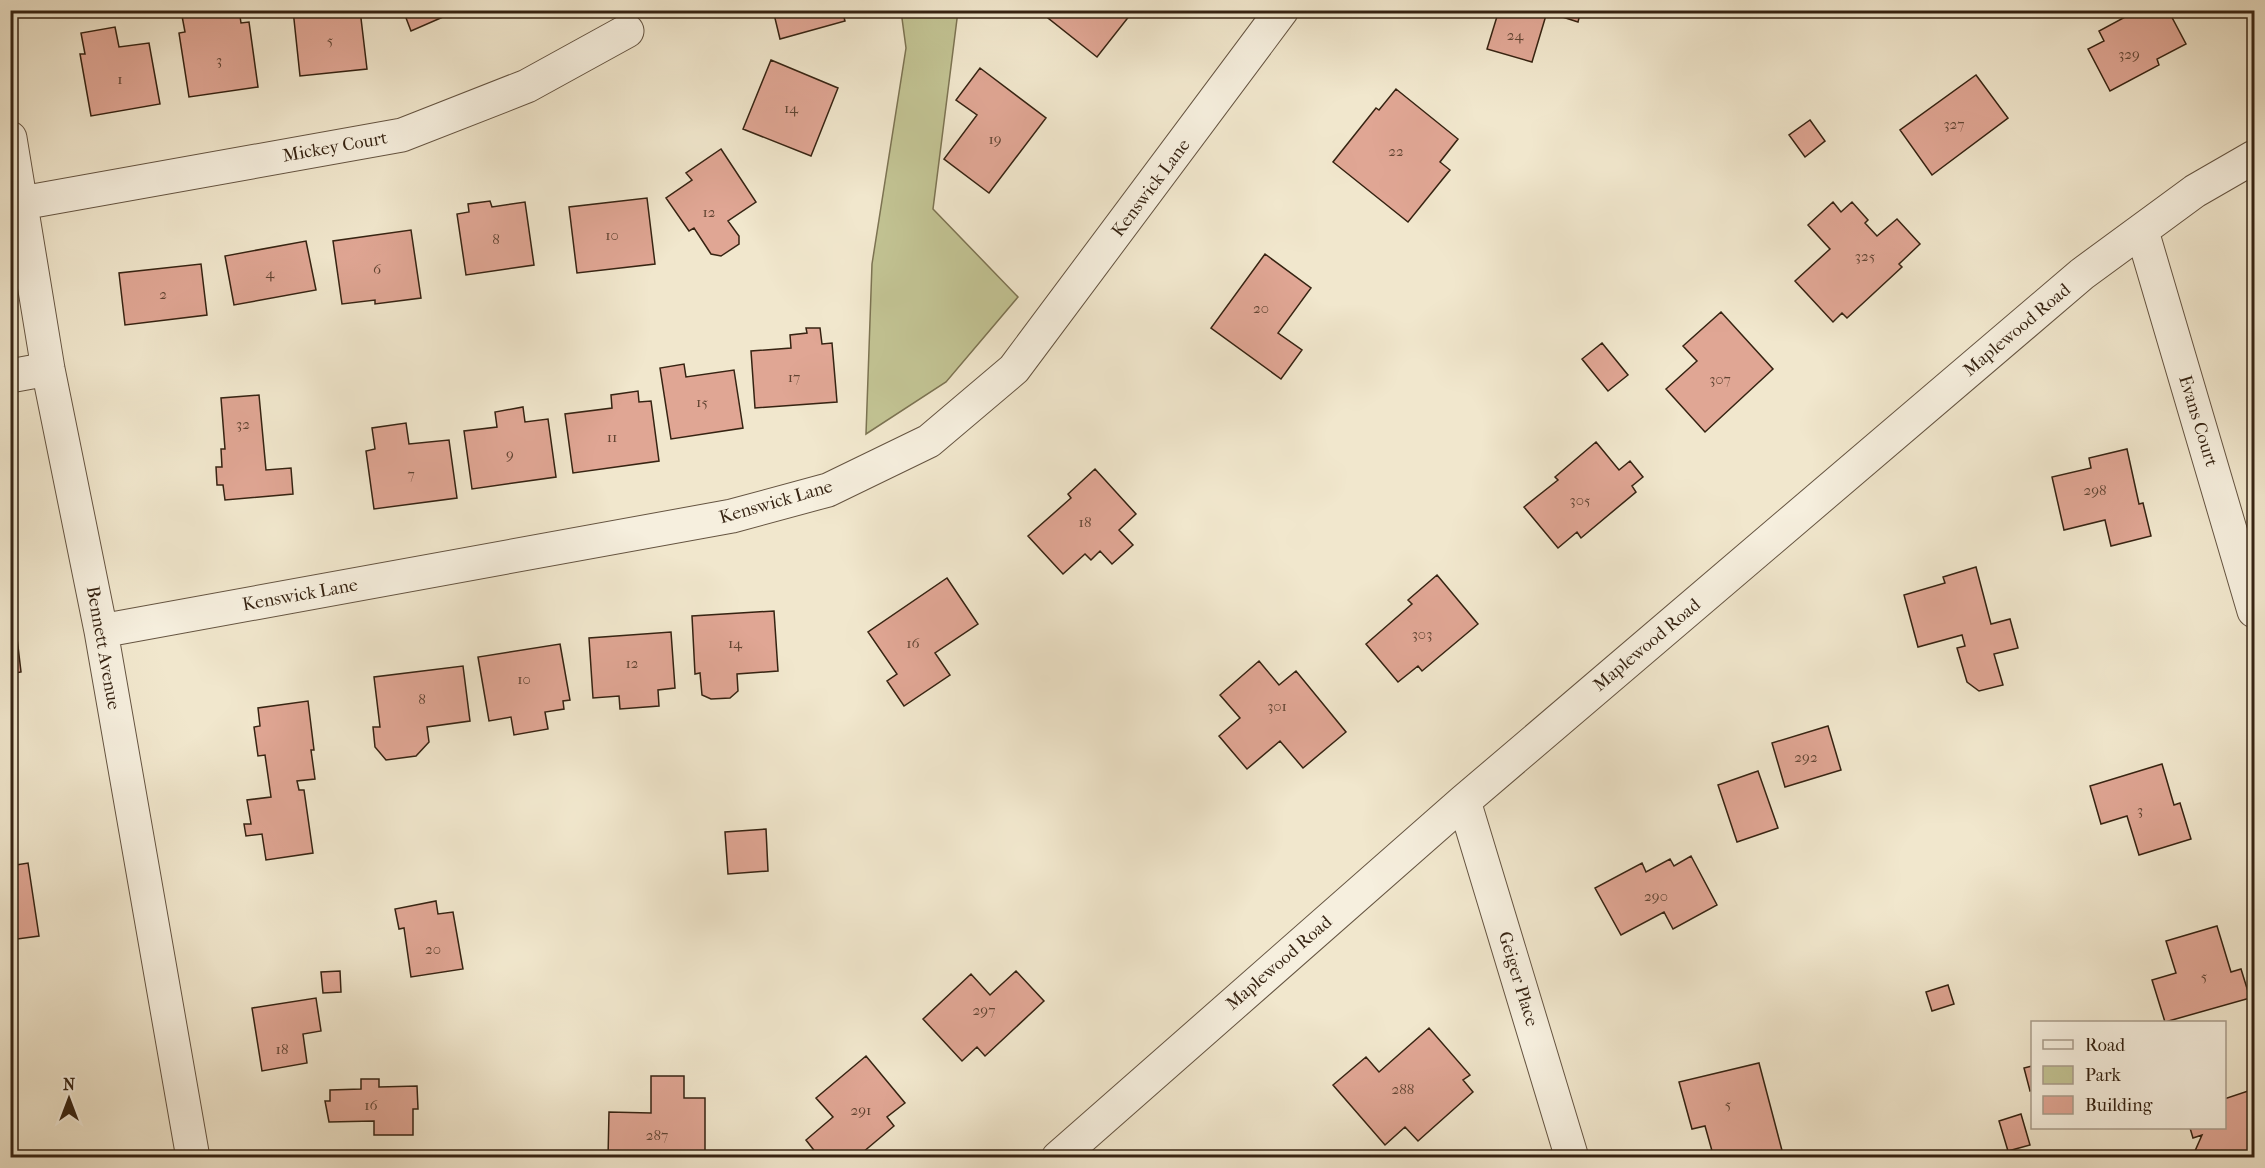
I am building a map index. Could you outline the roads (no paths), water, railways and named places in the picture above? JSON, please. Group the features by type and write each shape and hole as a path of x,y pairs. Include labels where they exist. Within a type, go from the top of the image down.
{"street":[{"name":"Kenswick Lane","path":"101,631 732,516 828,490 929,441 1014,369 1282,10"},
{"name":"Mickey Court","path":"22,203 402,135 527,86 627,31"},
{"name":"Bennett Avenue","path":"10,138 48,369 101,631 194,1158"},
{"name":"Maplewood Road","path":"1058,1158 1464,801 2082,274 2194,191 2254,157"},
{"name":"Evans Court","path":"2142,231 2254,611"},
{"path":"10,376 48,369"},
{"name":"Geiger Place","path":"1464,801 1572,1158"}]}
